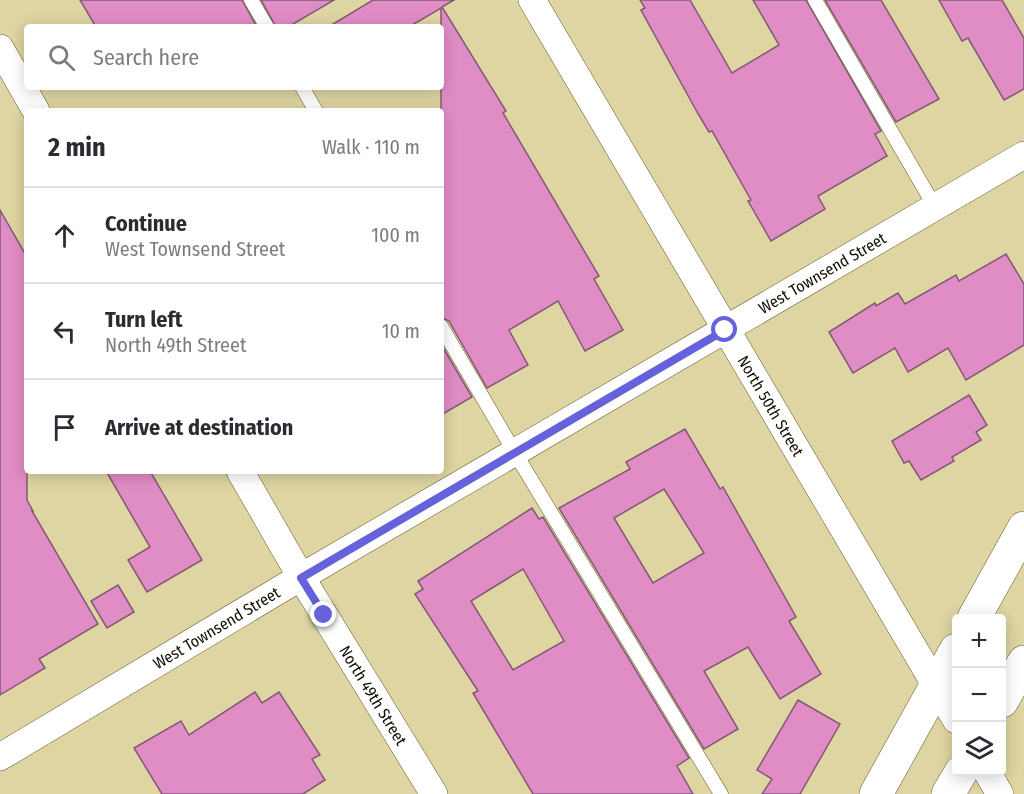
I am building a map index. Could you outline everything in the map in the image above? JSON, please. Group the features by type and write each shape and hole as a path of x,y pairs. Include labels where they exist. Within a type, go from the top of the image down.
{"street":[{"name":"North 50th Street","path":"532,0 952,712"},
{"path":"0,48 34,108"},
{"name":"West Townsend Street","path":"0,757 1024,155"},
{"name":"North 49th Street","path":"242,474 301,578 434,794"},
{"path":"976,614 1024,528"},
{"path":"876,794 952,660"},
{"path":"1006,694 1024,662"},
{"path":"948,794 958,776"},
{"path":"990,776 1000,794"}],"lane":[{"path":"251,0 265,24"},
{"path":"815,0 935,207"},
{"path":"304,90 314,108"},
{"path":"444,331 721,794"}],"building":[{"path":"80,0 242,0 255,24 94,24"},
{"path":"261,0 334,0 293,24 274,24"},
{"path":"373,0 454,0 442,7 506,111 503,113 599,276 594,279 623,330 585,351 558,301 509,330 528,365 487,388 449,321 444,318 444,108 441,108 441,90 444,90 444,24 441,24 441,8 414,24 333,24"},
{"path":"640,0 690,0 732,73 779,45 753,0 806,0 881,131 875,134 887,156 818,196 825,209 771,241 748,201 751,200 712,131 709,132 697,112 641,10 645,8"},
{"path":"825,0 881,0 939,99 896,122"},
{"path":"939,0 1002,0 1024,38 1024,89 1004,100 968,38 962,41"},
{"path":"0,210 24,252 24,474 27,474 27,500 98,624 39,659 45,668 0,695"},
{"path":"1006,254 1024,284 1024,345 966,380 948,348 908,372 895,348 853,373 829,332 875,303 876,306 898,293 905,304 956,275 959,281"},
{"path":"444,349 472,397 444,413"},
{"path":"969,395 987,425 976,432 981,440 952,457 954,461 921,480 909,461 904,463 892,441"},
{"path":"685,429 720,489 723,487 796,617 789,621 821,674 780,699 748,647 704,671 738,729 704,749 559,508 630,469 626,462","holes":["664,489 704,553 653,583 614,518"]},
{"path":"108,474 152,474 202,560 147,592 128,560 150,547"},
{"path":"532,508 539,519 543,517 689,758 677,766 693,794 533,794 473,693 478,691 415,594 423,589 418,581","holes":["523,569 564,641 513,670 471,601"]},
{"path":"118,585 134,612 107,628 91,601"},
{"path":"255,692 262,703 279,692 320,755 312,759 325,780 303,794 162,794 134,748 181,721 189,735"},
{"path":"798,700 840,724 800,794 762,794 772,779 757,770"}],"route":[{"path":"324,615 301,578 725,330"}]}
